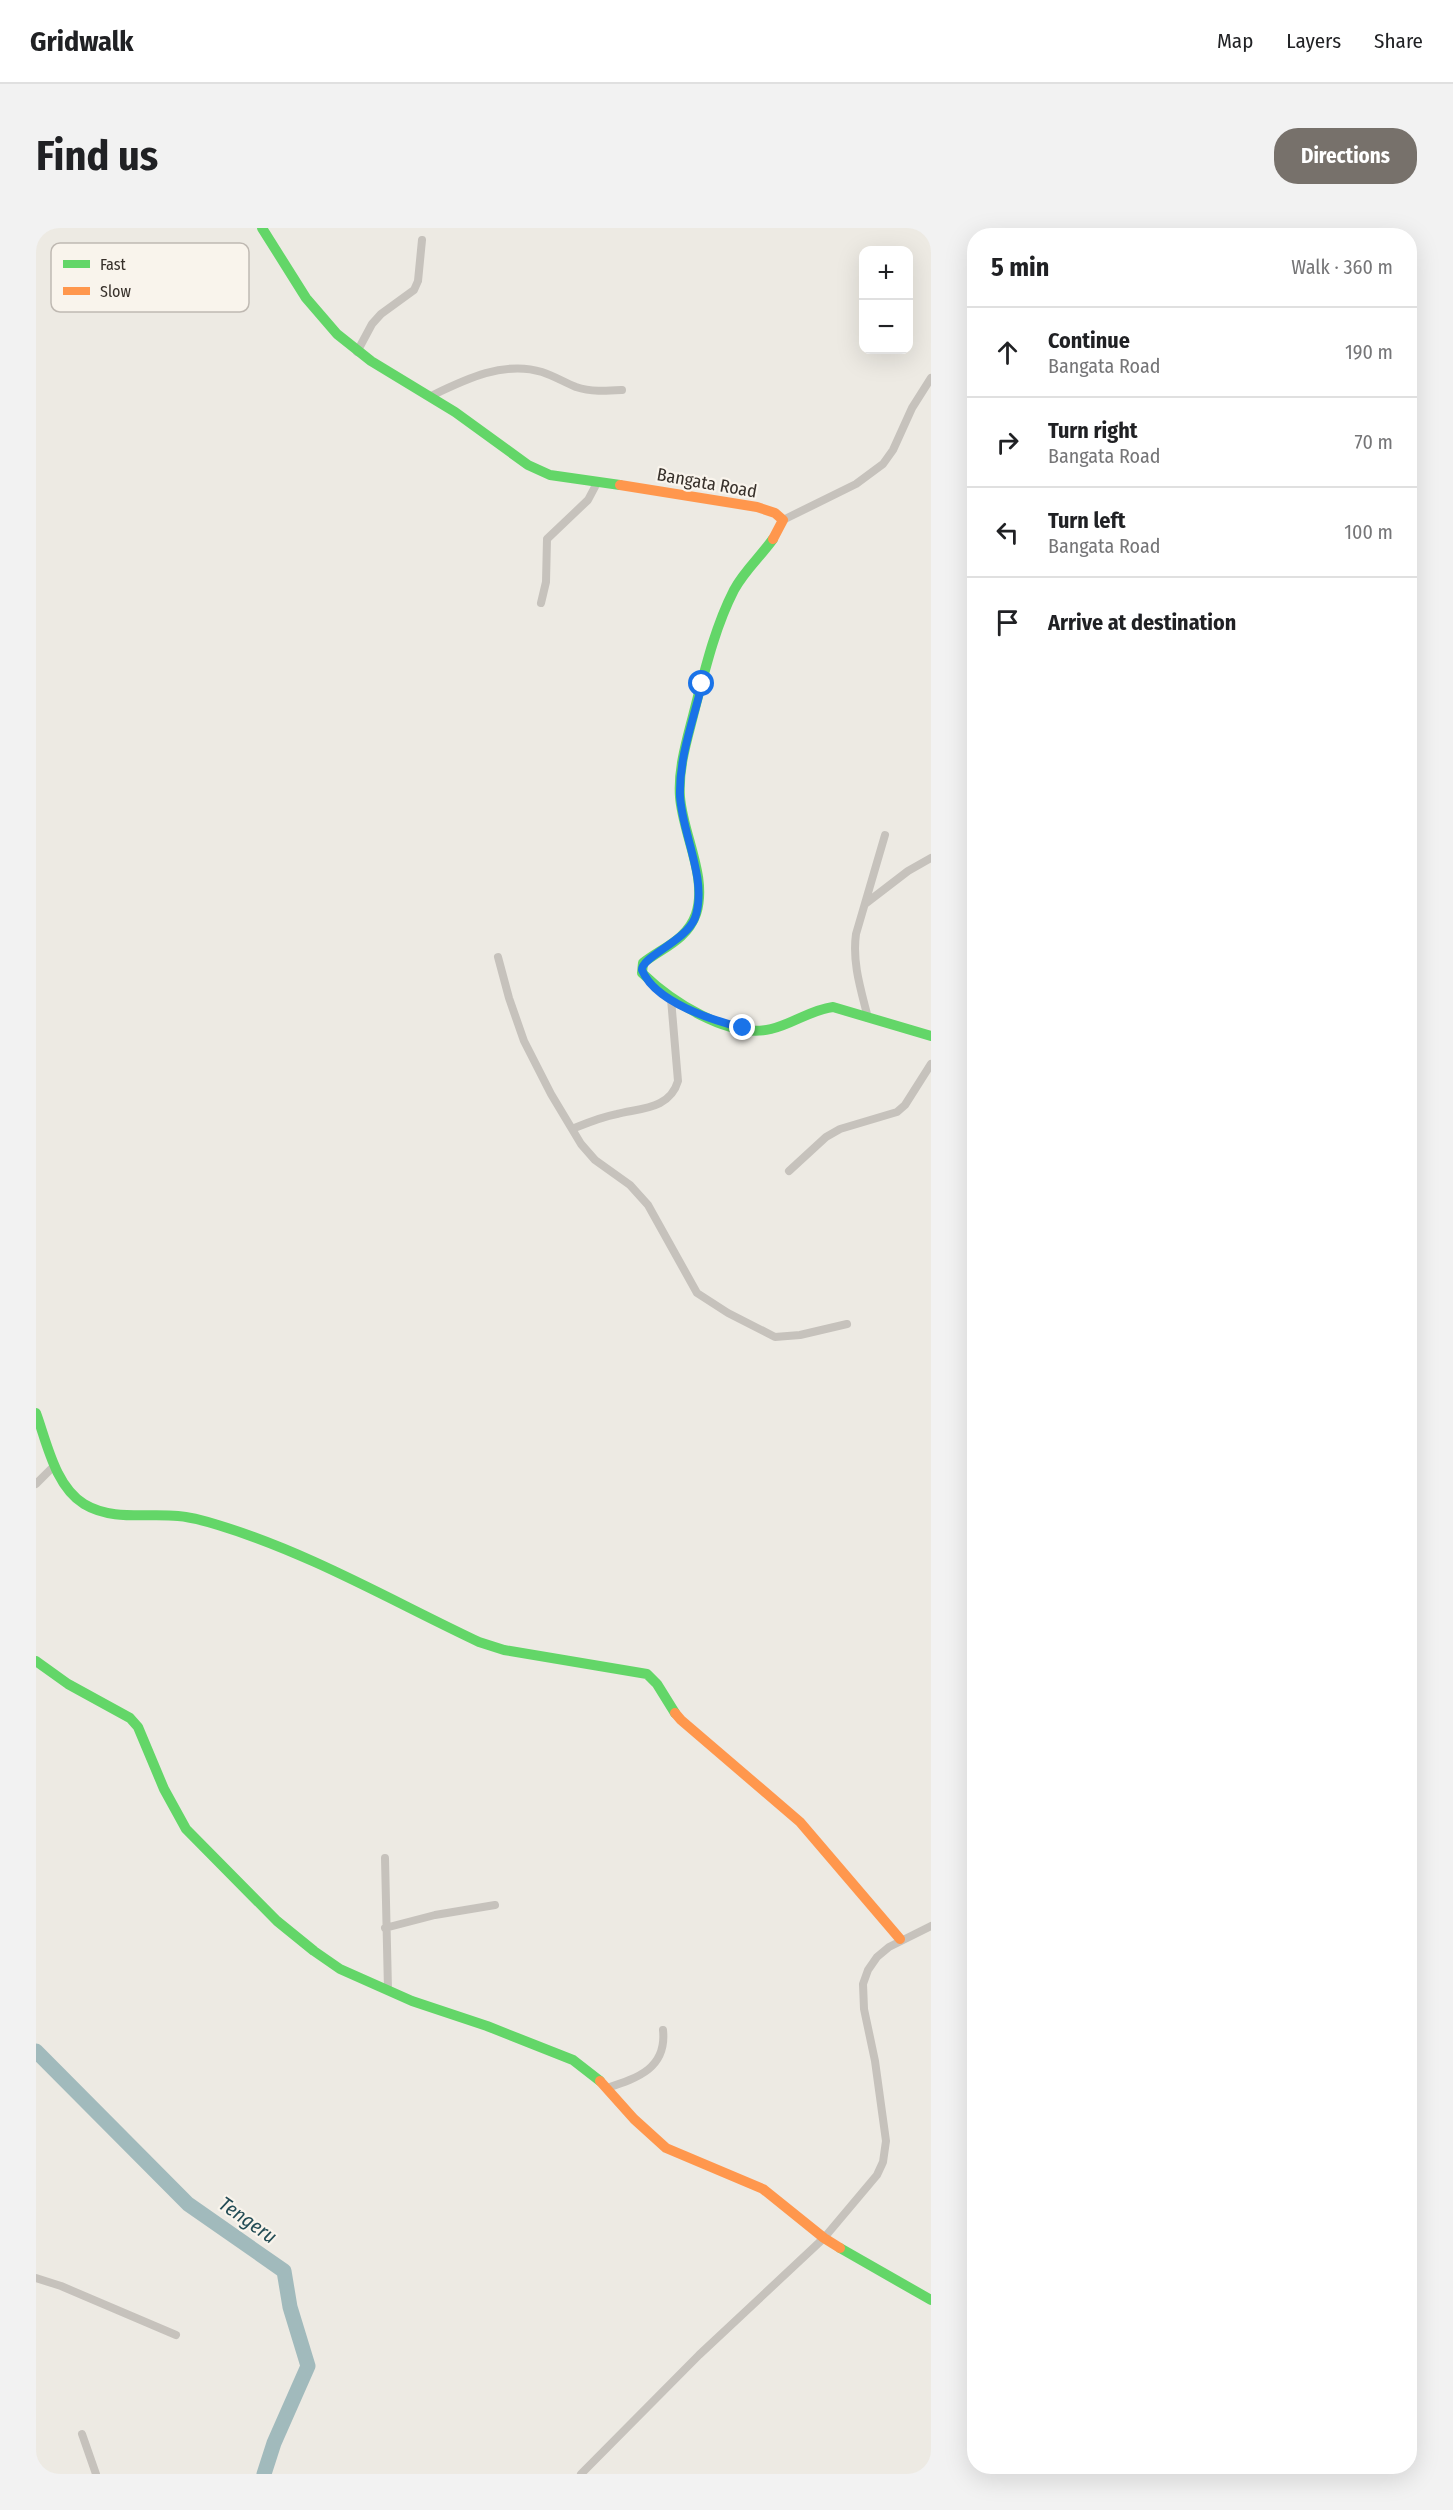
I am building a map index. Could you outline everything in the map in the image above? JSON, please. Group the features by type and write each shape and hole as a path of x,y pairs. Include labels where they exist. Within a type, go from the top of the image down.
{"street":[{"name":"Bangata Road","path":"262,228 319,315 357,352 431,396 528,465 550,475 757,507 775,513 783,520"},
{"path":"357,352 372,324 381,314 414,290 418,281 422,240"},
{"path":"431,396 484,373 509,370 540,372 576,387 594,391 622,390"},
{"path":"931,378 912,408 893,450 883,464 856,484 783,520 781,530 755,560 734,590 708,662 684,751 680,797 694,863 696,910 690,928 682,937 645,961 641,967 647,979 671,999 702,1015 759,1031 772,1029 826,1007 840,1008 931,1036"},
{"path":"541,603 546,582 547,539 588,500 597,483"},
{"path":"868,1018 855,960 856,934 885,835"},
{"path":"865,904 908,871 931,858"},
{"path":"498,957 524,1041 541,1078 572,1129 595,1161 630,1185 648,1205 692,1285 703,1298 775,1337 800,1335 847,1323"},
{"path":"572,1129 598,1118 656,1106 675,1092 678,1081 671,999"},
{"path":"789,1171 826,1137 840,1129 897,1112 905,1104 931,1064"},
{"path":"36,1413 55,1465 68,1491 94,1509 131,1514 181,1516 256,1538 295,1551 479,1642 504,1650 647,1674 669,1707 681,1720 800,1822 900,1939"},
{"path":"36,1484 55,1465"},
{"path":"36,1661 68,1684 130,1718 138,1727 164,1789 186,1828 208,1854 278,1921 340,1969 440,2012 487,2026 573,2060 607,2088 634,2119 666,2148 763,2189 824,2238 875,2270 931,2300"},
{"path":"385,1858 388,1990"},
{"path":"385,1928 435,1915 495,1905"},
{"path":"581,2474 699,2355 824,2238 877,2175 883,2162 886,2141 882,2104 864,2009 862,1984 876,1957 900,1939 931,1926"},
{"path":"607,2088 633,2078 654,2064 661,2056 664,2045 663,2030"},
{"path":"36,2278 61,2286 176,2335"},
{"path":"82,2434 96,2474"}],"waterway":[{"name":"Tengeru","path":"36,2051 188,2204 284,2271 290,2307 308,2366 274,2443 264,2474"}],"traffic: fast":[{"path":"262,228 306,298 337,334 371,361 455,412 528,465 550,475 620,485"},
{"path":"773,539 743,576 727,605 710,652 683,756 680,797 699,885 696,914 687,931 643,963 642,973 684,1006 719,1023 737,1028 754,1031 771,1029 833,1007 931,1036"},
{"path":"36,1413 59,1475 74,1496 84,1504 106,1513 166,1515 198,1519 285,1549 479,1642 504,1650 647,1674 657,1684 675,1713"},
{"path":"36,1661 68,1684 130,1718 138,1727 164,1789 186,1829 277,1921 314,1951 340,1969 412,2001 487,2026 573,2060 600,2081"},
{"path":"840,2248 931,2300"}],"traffic: slow":[{"path":"620,485 757,507 775,513 783,520 773,539"},
{"path":"675,1713 800,1822 900,1939"},
{"path":"600,2081 634,2119 666,2148 763,2189 840,2248"}],"route":[{"path":"702,684 684,751 680,797 697,884 696,910 690,928 673,944 645,961 642,965 642,973 659,990 685,1007 743,1028"}]}
